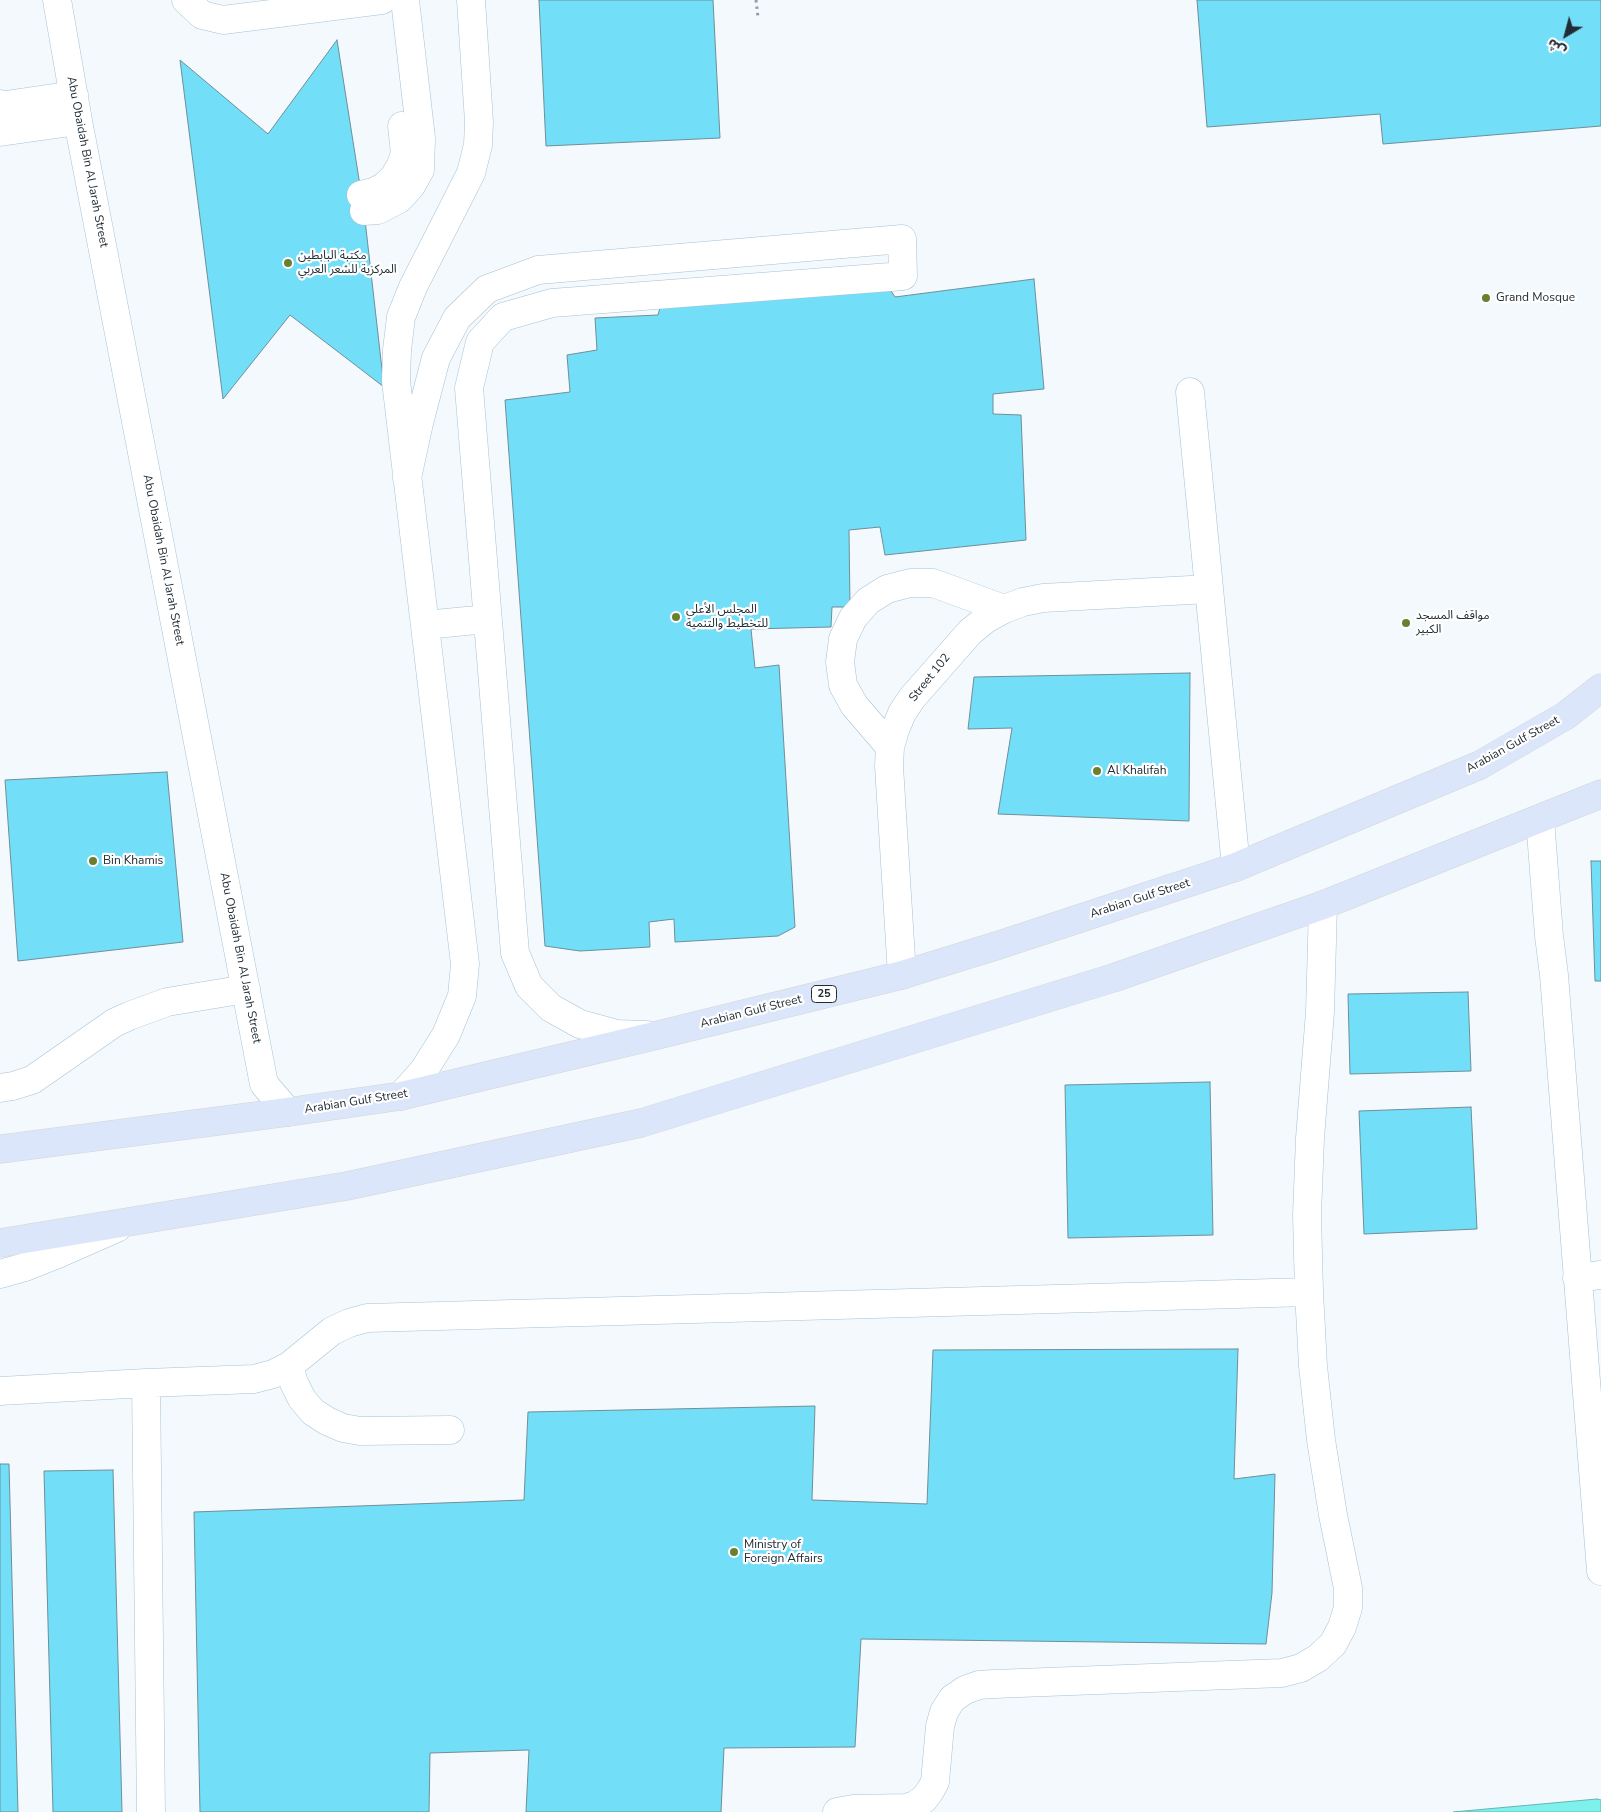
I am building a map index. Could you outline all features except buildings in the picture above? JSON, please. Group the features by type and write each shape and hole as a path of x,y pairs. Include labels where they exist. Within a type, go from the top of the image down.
{"main road":[{"name":"Arabian Gulf Street","path":"0,1149 400,1096 902,975 1236,867 1480,765 1566,716 1601,688"},
{"path":"0,1243 346,1186 641,1123 1113,978 1323,905 1601,794"}],"street":[{"name":"Abu Obaidah Bin Al Jarah Street","path":"56,0 264,1084 288,1112"},
{"path":"186,0 202,15 222,20 283,7 382,0"},
{"path":"389,0 404,153 401,165 394,176 385,186 374,192 363,203 378,210 399,198 411,186 420,170 421,138 405,0"},
{"path":"400,1096 424,1070 446,1035 462,996 465,964 407,478 396,380 396,350 401,316 413,287 471,174 478,145 479,122 471,0"},
{"path":"0,104 76,108"},
{"path":"0,132 76,108"},
{"path":"407,478 436,358 457,318 487,289 538,270 902,239 903,276 552,303 503,317 480,342 468,388 515,953 528,986 551,1008 580,1024 617,1034 658,1035"},
{"path":"1190,392 1236,867"},
{"path":"890,747 854,705 843,684 840,662 843,639 853,618 868,600 887,589 910,583 933,583 1004,609"},
{"name":"Street 102","path":"902,975 889,775 890,747 902,713 912,698 970,632 986,619 1004,609 1023,602 1043,598 1209,589"},
{"path":"424,625 487,619"},
{"path":"1540,819 1549,936 1589,1277 1601,1571"},
{"path":"837,1812 853,1809 906,1808 924,1799 935,1782 940,1726 944,1712 952,1699 964,1690 978,1685 1282,1673 1301,1668 1318,1658 1332,1644 1342,1626 1348,1608 1348,1588 1321,1440 1308,1292 1310,1147 1320,1012 1323,905"},
{"path":"0,1088 32,1080 114,1023 129,1016 167,1002 246,988"},
{"path":"0,1274 25,1267 60,1253 128,1222"},
{"path":"0,1391 254,1379 272,1374 289,1366 332,1331 349,1323 367,1318 1308,1292"},
{"path":"289,1366 294,1383 302,1398 313,1412 343,1428 360,1431 450,1430"},
{"path":"146,1383 151,1812"}],"path":[{"path":"756,0 758,17"}],"water":[{"path":"1601,1800 1601,1812 1453,1812"}],"place":[{"name":"مكتبة البابطين المركزية للشعر العربي","path":"288,263"},
{"name":"Grand Mosque","path":"1486,298"},
{"name":"المجلس الأعلى للتخطيط والتنمية","path":"676,617"},
{"name":"مواقف المسجد الكبير","path":"1406,623"},
{"name":"Al Khalifah","path":"1097,771"},
{"name":"Bin Khamis","path":"93,861"},
{"name":"Ministry of Foreign Affairs","path":"734,1552"}]}
